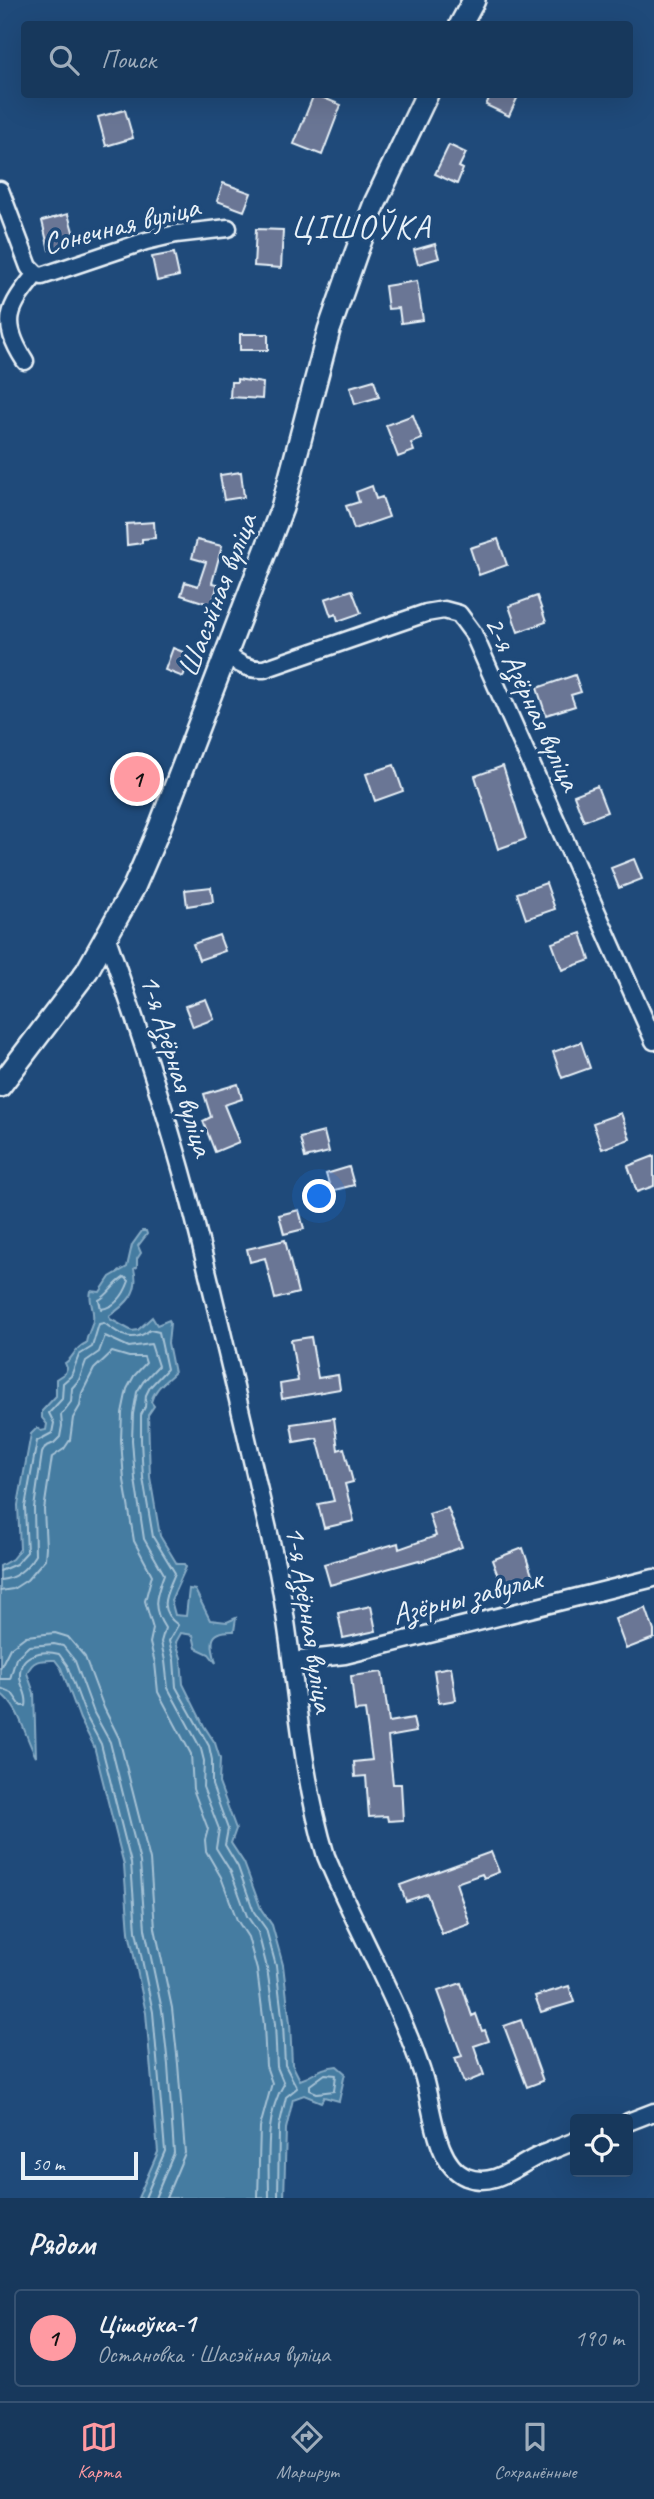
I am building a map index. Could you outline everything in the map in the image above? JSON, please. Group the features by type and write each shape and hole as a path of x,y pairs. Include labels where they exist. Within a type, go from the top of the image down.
{"main road":[{"path":"463,21 474,0"},
{"name":"Шасэйная вуліца","path":"0,1086 67,1000 107,938 134,887 159,829 282,508 329,330 356,253 375,203 425,98"}],"street":[{"name":"Сонечная вуліца","path":"0,190 29,267 42,276 146,241 176,234 228,228"},
{"path":"25,361 10,332 8,315 36,274"},
{"name":"2-я Азёрная вуліца","path":"227,655 240,665 253,670 264,669 426,613 444,610 460,614 472,633 654,1041"},
{"name":"1-я Азёрная вуліца","path":"107,938 156,1085 189,1201 278,1572 306,1775 326,1856 412,2043 430,2097 438,2140 457,2172 483,2180 492,2179 570,2143"},
{"name":"Азёрны завулак","path":"292,1661 358,1652 654,1578"},
{"path":"633,2120 654,2112"}],"water":[{"path":"142,1231 147,1234 138,1246 141,1253 134,1269 133,1291 126,1302 109,1316 132,1331 138,1330 152,1317 157,1325 169,1320 170,1323 168,1343 174,1373 155,1393 151,1402 154,1406 148,1415 150,1477 160,1536 177,1564 184,1564 186,1567 171,1600 175,1615 186,1616 189,1589 195,1590 210,1620 227,1622 236,1618 234,1631 219,1633 213,1640 216,1663 209,1654 196,1648 193,1635 181,1633 176,1642 181,1658 183,1684 215,1743 220,1759 219,1783 236,1829 231,1843 244,1863 261,1909 272,1925 283,1965 292,2064 300,2080 330,2067 337,2066 345,2073 339,2101 324,2097 321,2102 304,2095 293,2099 286,2129 284,2198 138,2198 158,2152 146,2013 129,1932 124,1865 94,1746 80,1719 61,1668 55,1660 38,1661 27,1673 34,1693 36,1757 13,1706 0,1693 0,1566 12,1559 20,1549 18,1505 31,1434 37,1428 46,1430 47,1424 42,1418 42,1411 56,1396 56,1379 65,1373 65,1363 86,1343 93,1320 91,1291 100,1292 110,1277 127,1267 132,1245"}],"building":[{"path":"312,98 324,98 341,105 322,155 294,144"},
{"path":"489,98 517,98 509,116 486,105"},
{"path":"125,110 133,138 106,146 98,117"},
{"path":"449,145 466,153 459,167 463,169 457,184 435,174"},
{"path":"223,183 251,193 244,211 217,201"},
{"path":"68,214 76,242 49,250 42,221"},
{"path":"256,229 283,230 281,268 254,266"},
{"path":"435,244 439,258 418,264 414,250"},
{"path":"174,253 179,276 157,281 152,257"},
{"path":"417,281 423,320 401,323 399,308 388,309 385,286"},
{"path":"240,334 268,334 268,350 240,350"},
{"path":"237,379 263,383 262,399 230,397 231,382 237,382"},
{"path":"374,380 379,397 355,404 350,387"},
{"path":"413,415 422,439 411,443 414,451 398,457 386,425"},
{"path":"241,472 244,497 224,500 220,475"},
{"path":"372,486 376,499 382,497 389,517 354,529 346,506 359,502 356,492"},
{"path":"154,522 155,538 142,539 142,543 127,545 126,524"},
{"path":"498,539 507,565 479,575 470,548"},
{"path":"197,540 222,546 212,583 218,584 212,605 181,595 185,582 198,586 206,562 192,558"},
{"path":"352,590 361,613 338,621 336,614 331,616 325,599"},
{"path":"537,596 546,622 518,632 509,606"},
{"path":"173,648 191,655 183,677 165,670"},
{"path":"575,675 581,692 571,695 575,706 546,715 537,688"},
{"path":"394,765 403,791 375,801 366,774"},
{"path":"503,766 526,839 498,849 475,776"},
{"path":"597,786 607,812 584,821 574,795"},
{"path":"634,859 642,879 619,888 611,868"},
{"path":"546,883 555,909 526,919 517,893"},
{"path":"211,887 213,902 187,906 185,890"},
{"path":"581,933 590,960 562,970 552,943"},
{"path":"219,935 225,951 199,960 193,944"},
{"path":"206,999 214,1019 193,1027 185,1006"},
{"path":"581,1042 590,1068 562,1078 553,1052"},
{"path":"238,1084 242,1099 224,1105 239,1142 215,1152 203,1121 211,1117 204,1094"},
{"path":"621,1113 630,1139 602,1149 593,1123"},
{"path":"324,1132 329,1152 305,1158 300,1138"},
{"path":"654,1156 654,1186 637,1192 628,1166"},
{"path":"349,1167 354,1185 331,1191 326,1174"},
{"path":"299,1210 304,1229 284,1234 279,1215"},
{"path":"285,1240 298,1293 275,1299 265,1258 250,1262 247,1249"},
{"path":"311,1337 318,1378 338,1375 340,1389 282,1399 280,1384 298,1381 291,1340"},
{"path":"334,1418 338,1450 344,1448 353,1482 345,1484 354,1521 324,1528 318,1504 334,1501 317,1438 294,1442 291,1424"},
{"path":"448,1508 462,1547 420,1562 419,1560 330,1585 324,1564 398,1543 399,1549 436,1536 429,1514"},
{"path":"523,1548 533,1578 503,1589 492,1560"},
{"path":"371,1606 376,1631 343,1638 338,1613"},
{"path":"646,1608 654,1638 626,1649 615,1619"},
{"path":"451,1667 456,1700 439,1703 434,1670"},
{"path":"382,1672 389,1722 413,1718 416,1732 388,1737 393,1784 401,1784 403,1820 388,1821 387,1816 369,1817 366,1776 355,1777 354,1762 372,1760 365,1710 355,1711 351,1676"},
{"path":"491,1852 499,1872 484,1878 482,1874 456,1883 470,1924 442,1934 427,1894 406,1901 400,1885"},
{"path":"461,1983 472,2016 476,2014 489,2041 474,2046 484,2075 464,2083 455,2058 462,2056 438,1991"},
{"path":"569,1986 574,2002 541,2012 535,1996"},
{"path":"521,2020 543,2081 527,2087 504,2026"}],"place":[{"name":"Цішоўка-1","path":"137,779"}],"district":[{"name":"ЦІШОЎКА","path":"361,226"}]}
